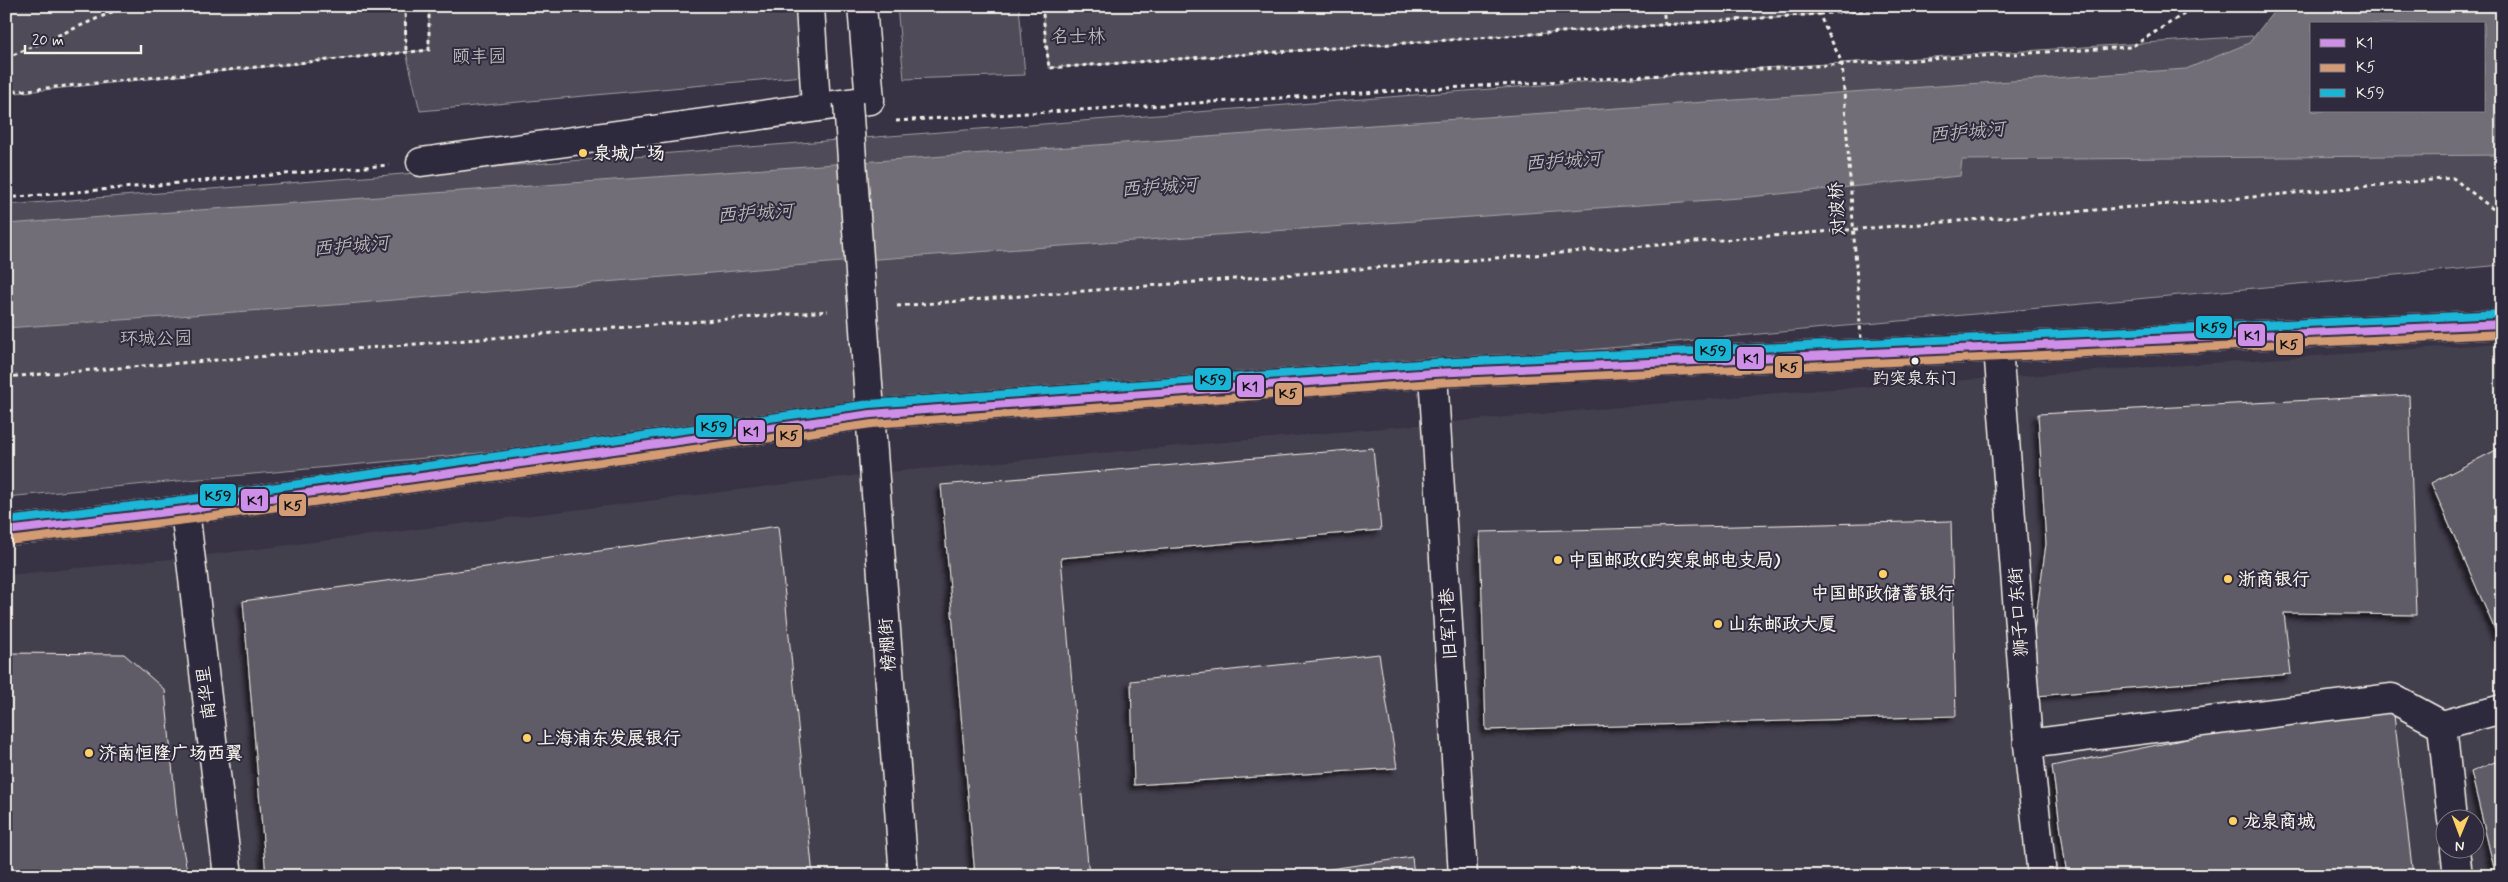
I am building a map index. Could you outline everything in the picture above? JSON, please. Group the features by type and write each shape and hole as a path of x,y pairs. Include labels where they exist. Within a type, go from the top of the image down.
{"street":[{"path":"810,6 816,107"},
{"path":"421,162 870,100 862,6"},
{"name":"榜棚街","path":"848,103 904,876"},
{"path":"6,531 185,510 871,414 1433,373 2502,324"},
{"name":"狮子口东街","path":"1998,347 2028,744 2042,876"},
{"name":"旧军门巷","path":"1433,373 1463,876"},
{"name":"南华里","path":"185,510 228,876"},
{"path":"2028,744 2392,698 2442,725 2502,709"},
{"path":"2442,725 2451,810"},
{"path":"2456,860 2458,876"}],"path":[{"path":"6,58 126,6"},
{"path":"404,6 406,52"},
{"path":"6,92 429,50 429,6"},
{"path":"1042,6 1049,68 1916,6"},
{"path":"1663,6 1665,25"},
{"path":"1818,6 1819,14 1842,63"},
{"path":"895,122 2130,47 2197,6"},
{"name":"对波桥","path":"1842,63 1862,353"},
{"path":"6,198 421,162"},
{"path":"890,306 2220,200 2453,178 2502,216"},
{"path":"6,377 830,311"}],"shaded area":[{"path":"2502,343 2502,876 6,876 6,575 190,557 875,473 1789,392"}],"green space":[{"path":"6,6 405,6 406,52 6,94"},
{"name":"颐丰园","path":"429,6 810,6 814,75 420,111 406,52 429,50"},
{"path":"897,6 1019,6 1025,75 904,79"},
{"name":"名士林","path":"1042,6 1818,6 1819,14 1049,68"},
{"name":"环城公园","path":"2502,31 2502,265 6,497 6,205 1734,70 2252,36 2310,108 2310,112 2486,112 2486,102"}],"water":[{"name":"西护城河","path":"2278,6 2502,6 2502,155 1962,160 1960,176 1739,198 864,260 335,305 6,328 6,224 1414,122 2186,69 2249,43"}],"building":[{"name":"浙商银行","path":"2409,395 2416,615 2284,613 2291,674 2025,697 2046,544 2038,414"},
{"path":"2502,447 2502,646 2431,483"},
{"path":"1373,448 1381,530 1061,558 1089,876 975,876 941,485"},
{"name":"山东邮政大厦","path":"1951,521 1956,716 1486,730 1480,532"},
{"name":"上海浦东发展银行","path":"778,526 813,876 266,876 243,601"},
{"name":"济南恒隆广场西翼","path":"6,653 124,654 165,690 177,817 188,876 6,876"},
{"path":"1379,654 1397,768 1134,785 1131,681"},
{"name":"龙泉商城","path":"2392,698 2413,876 2067,876 2052,766"},
{"path":"2502,759 2502,869 2495,872 2486,834 2486,810 2480,810 2471,772"},
{"path":"1412,857 1414,876 1283,876"}],"transit line":[{"name":"K59","path":"6,521 184,500 870,404 1433,363 2502,314"},
{"name":"K1","path":"6,531 185,510 871,414 1433,373 2502,324"},
{"name":"K5","path":"7,541 186,520 872,424 1434,383 2502,334"}],"place":[{"name":"泉城广场","path":"583,153"},
{"name":"趵突泉东门","path":"1915,361"},
{"name":"中国邮政(趵突泉邮电支局)","path":"1558,560"},
{"name":"中国邮政储蓄银行","path":"1883,574"},
{"name":"浙商银行","path":"2228,579"},
{"name":"山东邮政大厦","path":"1718,624"},
{"name":"上海浦东发展银行","path":"527,738"},
{"name":"济南恒隆广场西翼","path":"89,753"},
{"name":"龙泉商城","path":"2233,821"}]}
